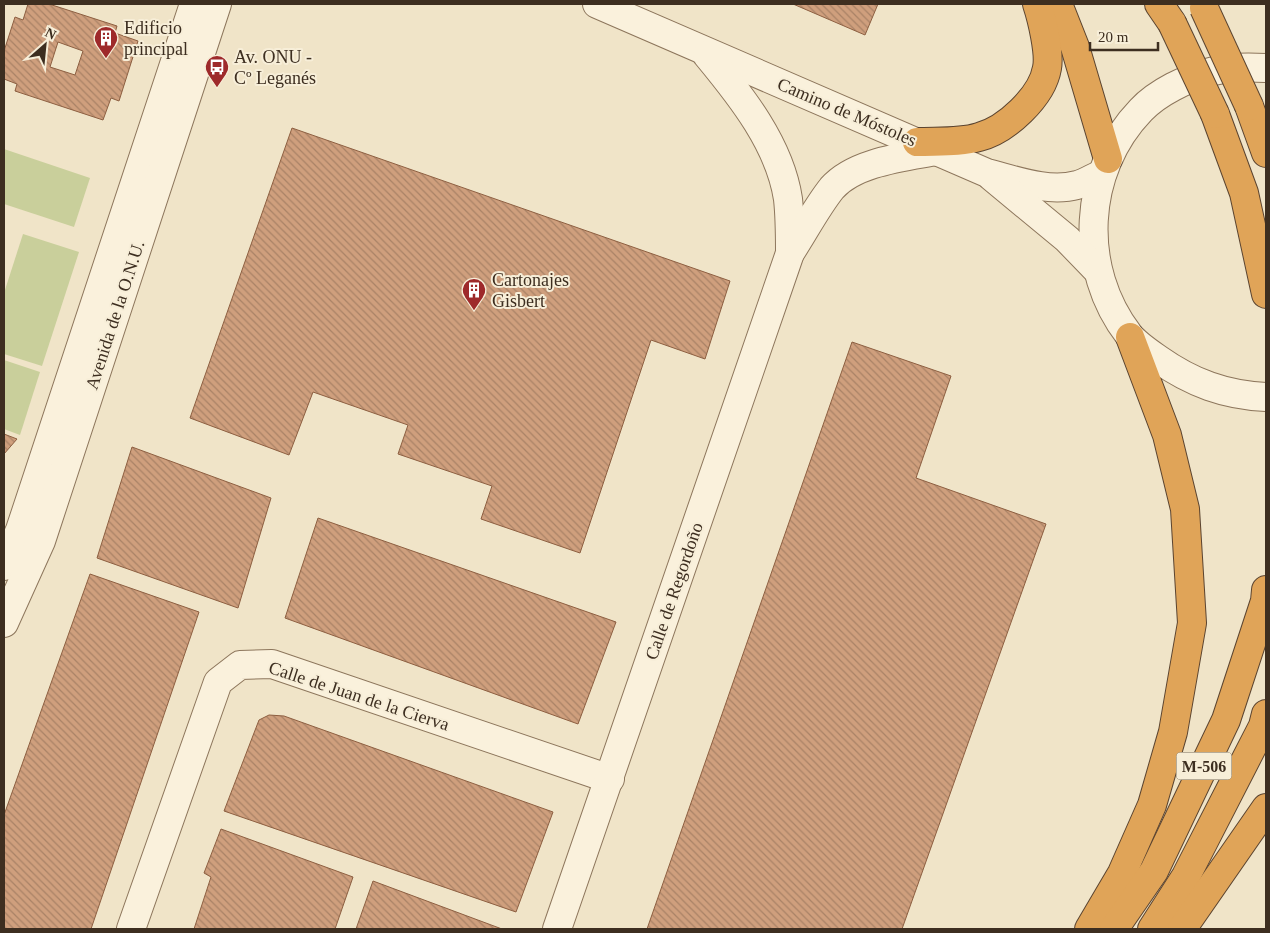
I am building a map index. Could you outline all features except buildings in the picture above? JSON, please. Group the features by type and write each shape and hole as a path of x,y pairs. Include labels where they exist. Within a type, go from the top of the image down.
{"highway":[{"path":"927,146 978,138 993,132 1021,111 1036,93 1047,68 1043,22 1037,4"},
{"path":"1058,4 1078,56 1105,166"},
{"path":"1203,6 1249,106 1266,153"},
{"path":"1166,13 1215,114 1244,193 1266,294"},
{"path":"1089,929 1122,873 1152,805 1172,732 1192,623 1185,509 1167,435 1130,337"},
{"name":"M-506","path":"1114,929 1154,872 1226,720 1265,601 1266,590"},
{"name":"M-506","path":"1152,929 1186,876 1263,726 1266,714"},
{"path":"1182,929 1266,808"}],"street":[{"name":"Avenida de la O.N.U.","path":"4,566 20,530 194,4"},
{"name":"Avenida de la O.N.U.","path":"4,623 41,541 217,4"},
{"name":"Camino de Móstoles","path":"597,4 987,173 1047,187 1066,187 1078,185 1105,166"},
{"path":"704,51 752,114 777,161 788,197 790,253"},
{"path":"1266,68 1211,71 1168,90 1141,109 1120,138 1105,166 1093,219 1093,241 1097,270 1114,313 1130,337 1180,374 1212,389 1244,396 1266,397"},
{"path":"790,253 833,187 852,175 881,161 927,146"},
{"path":"987,173 1067,239 1097,270"},
{"name":"Calle de Regordoño","path":"557,929 790,253"},
{"name":"Calle de Juan de la Cierva","path":"131,929 218,682 240,665 272,664 610,779"}],"green space":[{"path":"4,149 90,178 74,227 4,204"},
{"path":"23,234 79,252 42,366 4,354 4,293"},
{"path":"4,360 40,372 20,435 4,429"}],"place":[{"name":"Edificio principal","path":"106,59"},
{"name":"Av. ONU - Cº Leganés","path":"217,88"},
{"name":"Cartonajes Gisbert","path":"474,311"}]}
